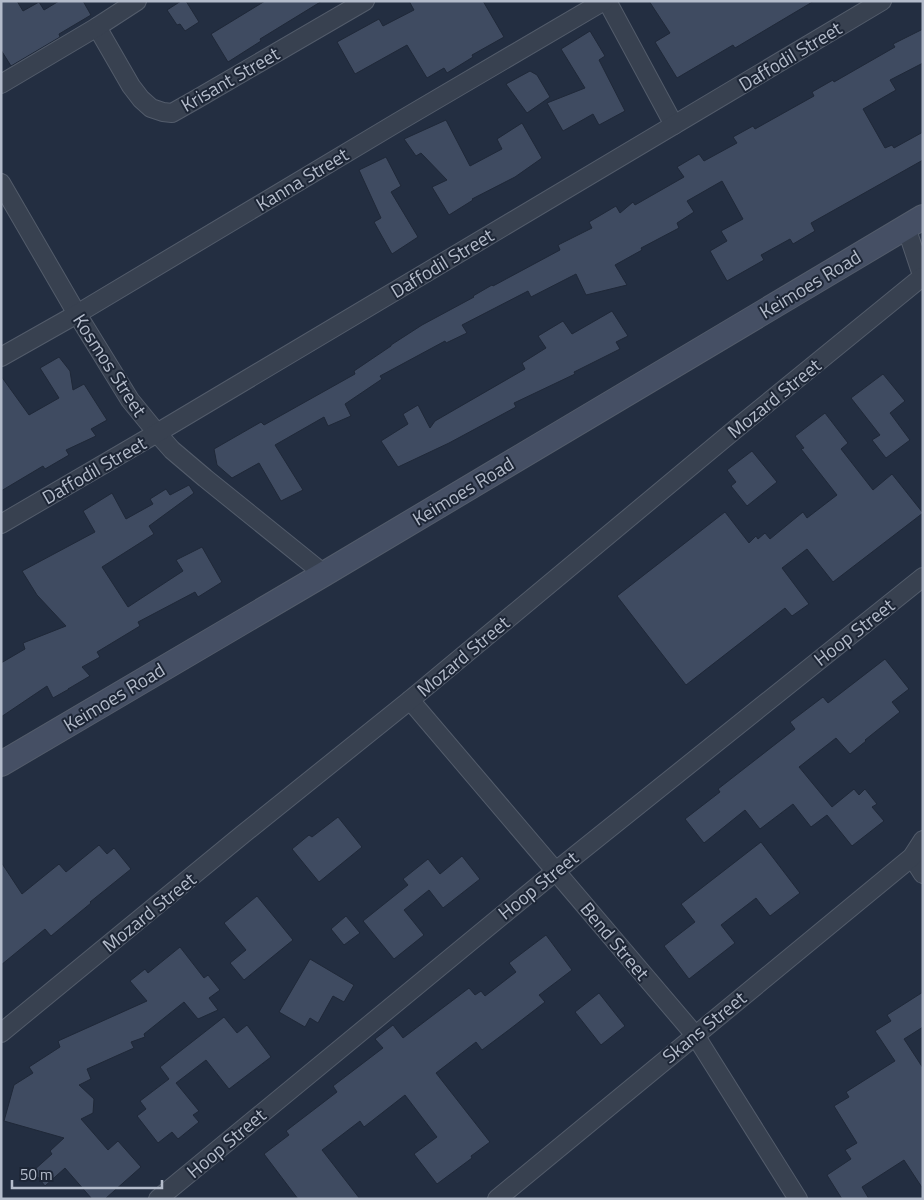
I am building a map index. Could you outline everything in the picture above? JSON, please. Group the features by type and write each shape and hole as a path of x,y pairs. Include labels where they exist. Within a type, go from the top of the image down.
{"street":[{"path":"1,84 137,1"},
{"name":"Krisant Street","path":"97,27 141,99 150,108 172,113 366,1"},
{"path":"606,1 674,124"},
{"name":"Kanna Street","path":"1,357 606,1"},
{"name":"Daffodil Street","path":"1,524 882,1"},
{"name":"Kosmos Street","path":"1,183 7,207 77,314 130,400 157,433 172,450 198,472 324,574"},
{"path":"914,222 922,277"},
{"name":"Keimoes Road","path":"1,764 324,574 914,222"},
{"name":"Mozard Street","path":"1,1034 242,835 410,700 738,427 922,277"},
{"name":"Hoop Street","path":"158,1199 556,871 923,577"},
{"name":"Bend Street","path":"410,700 695,1034 798,1199"},
{"name":"Skans Street","path":"496,1199 912,857 923,840"},
{"path":"912,857 923,874"}],"building":[{"path":"1,1 17,1 23,11 39,2 44,10 59,1 83,1 91,15 59,34 60,37 11,66 1,50"},
{"path":"181,1 186,1 199,22 185,31 180,24 177,25 167,10"},
{"path":"265,1 322,1 260,39 261,41 228,62 211,34"},
{"path":"409,1 483,1 504,37 472,55 473,57 447,73 444,68 427,78 407,45 355,74 337,42 379,19 383,26 414,10"},
{"path":"649,1 814,1 735,48 733,45 677,78 655,42 670,33"},
{"path":"923,29 923,63 890,80 896,90 863,109 885,148 892,145 894,148 923,132 923,160 811,223 815,231 793,244 790,239 761,255 764,260 727,281 710,251 727,241 721,231 743,219 722,181 687,201 694,212 677,223 679,228 641,248 642,250 615,265 627,285 586,295 576,274 531,297 528,291 462,325 467,333 446,343 445,341 380,376 382,379 345,404 351,416 328,426 324,417 275,445 303,490 281,501 259,463 232,478 217,465 214,449 261,422 264,425 355,374 354,371 422,325 492,285 560,250 558,245 592,228 589,222 616,206 620,213 633,202 635,205 684,177 677,167 699,154 704,161 737,143 733,137 753,126 755,129 814,96 812,92 833,80 834,82 895,47 893,44"},
{"path":"590,31 605,56 599,60 625,111 599,125 593,114 563,131 547,103 585,88 561,49"},
{"path":"530,71 537,75 550,97 527,113 506,84"},
{"path":"446,120 470,166 502,149 497,139 522,123 542,158 515,177 472,199 449,215 432,187 447,180 421,153 416,156 404,139"},
{"path":"386,157 401,186 391,192 418,237 392,254 374,222 381,218 359,170"},
{"path":"612,311 628,336 616,342 620,349 574,372 575,374 514,403 516,407 449,443 398,467 381,441 408,424 403,414 418,405 430,428 435,421 525,369 522,363 546,348 538,336 563,321 572,334"},
{"path":"59,357 70,371 73,390 84,384 107,420 91,429 96,436 66,450 69,455 45,469 43,466 1,491 1,376 29,415 59,398 40,368"},
{"path":"883,374 905,401 890,413 910,440 886,458 872,440 880,435 851,398"},
{"path":"825,413 848,443 841,449 873,490 892,474 923,513 833,582 807,549 782,568 809,604 792,616 785,608 686,685 617,596 725,512 749,543 756,536 758,539 765,533 770,539 803,512 807,518 837,495 801,449 804,448 795,436"},
{"path":"752,451 777,482 747,506 731,486 736,482 727,470"},
{"path":"189,485 194,493 149,526 154,534 102,567 128,607 183,571 176,560 202,547 222,582 198,597 195,592 138,622 140,626 97,652 100,657 82,667 90,676 69,689 53,698 47,686 1,717 1,663 25,649 23,643 66,626 37,595 22,571 95,532 83,511 112,493 126,519 153,504 150,499 166,489 170,495"},
{"path":"885,659 909,689 892,702 900,712 850,754 836,738 799,767 832,807 854,789 859,795 865,789 877,804 872,807 884,821 852,846 827,815 811,827 793,804 760,829 745,810 704,843 685,819 720,792 718,789 795,729 790,722 823,697 828,703"},
{"path":"338,817 362,847 319,882 292,849 309,835 312,837"},
{"path":"761,842 800,893 770,916 756,898 721,925 735,943 689,979 664,946 695,922 681,904"},
{"path":"99,845 107,854 114,848 131,869 51,936 45,929 1,965 1,862 22,894 59,864 66,872"},
{"path":"462,856 480,879 443,908 429,890 404,910 424,935 394,959 363,921 408,885 403,879 428,859 440,874"},
{"path":"257,896 293,940 244,980 230,963 246,950 224,923"},
{"path":"346,916 360,933 344,945 331,929"},
{"path":"546,935 572,970 539,995 545,1002 510,1029 482,1050 476,1042 436,1073 490,1142 437,1184 414,1154 437,1137 405,1095 364,1127 360,1121 322,1150 360,1199 298,1199 264,1154 289,1135 286,1131 337,1092 333,1086 383,1048 375,1039 393,1025 403,1038 469,988 475,995 481,991 485,996 516,972 509,963"},
{"path":"180,947 204,978 208,975 220,990 209,998 218,1010 198,1019 184,1002 144,1034 145,1037 131,1042 134,1048 87,1069 91,1079 79,1085 94,1099 93,1113 81,1119 108,1150 118,1141 141,1167 105,1199 92,1199 65,1168 45,1186 33,1171 52,1154 50,1151 64,1138 4,1121 14,1085 33,1073 29,1067 60,1047 58,1041 147,1001 130,981 145,969 148,973"},
{"path":"310,959 354,985 344,1002 333,996 318,1023 310,1018 305,1027 279,1012"},
{"path":"923,992 923,1027 904,1039 923,1068 923,1189 904,1160 862,1187 869,1199 842,1199 827,1175 851,1159 845,1150 857,1143 834,1106 849,1097 846,1092 895,1061 875,1031 891,1021 887,1015"},
{"path":"599,993 625,1026 601,1045 575,1012"},
{"path":"224,1017 237,1033 247,1025 271,1057 229,1089 206,1060 176,1083 199,1111 193,1115 199,1122 178,1139 172,1132 158,1143 137,1116 146,1109 140,1101 169,1079 160,1067"}]}
